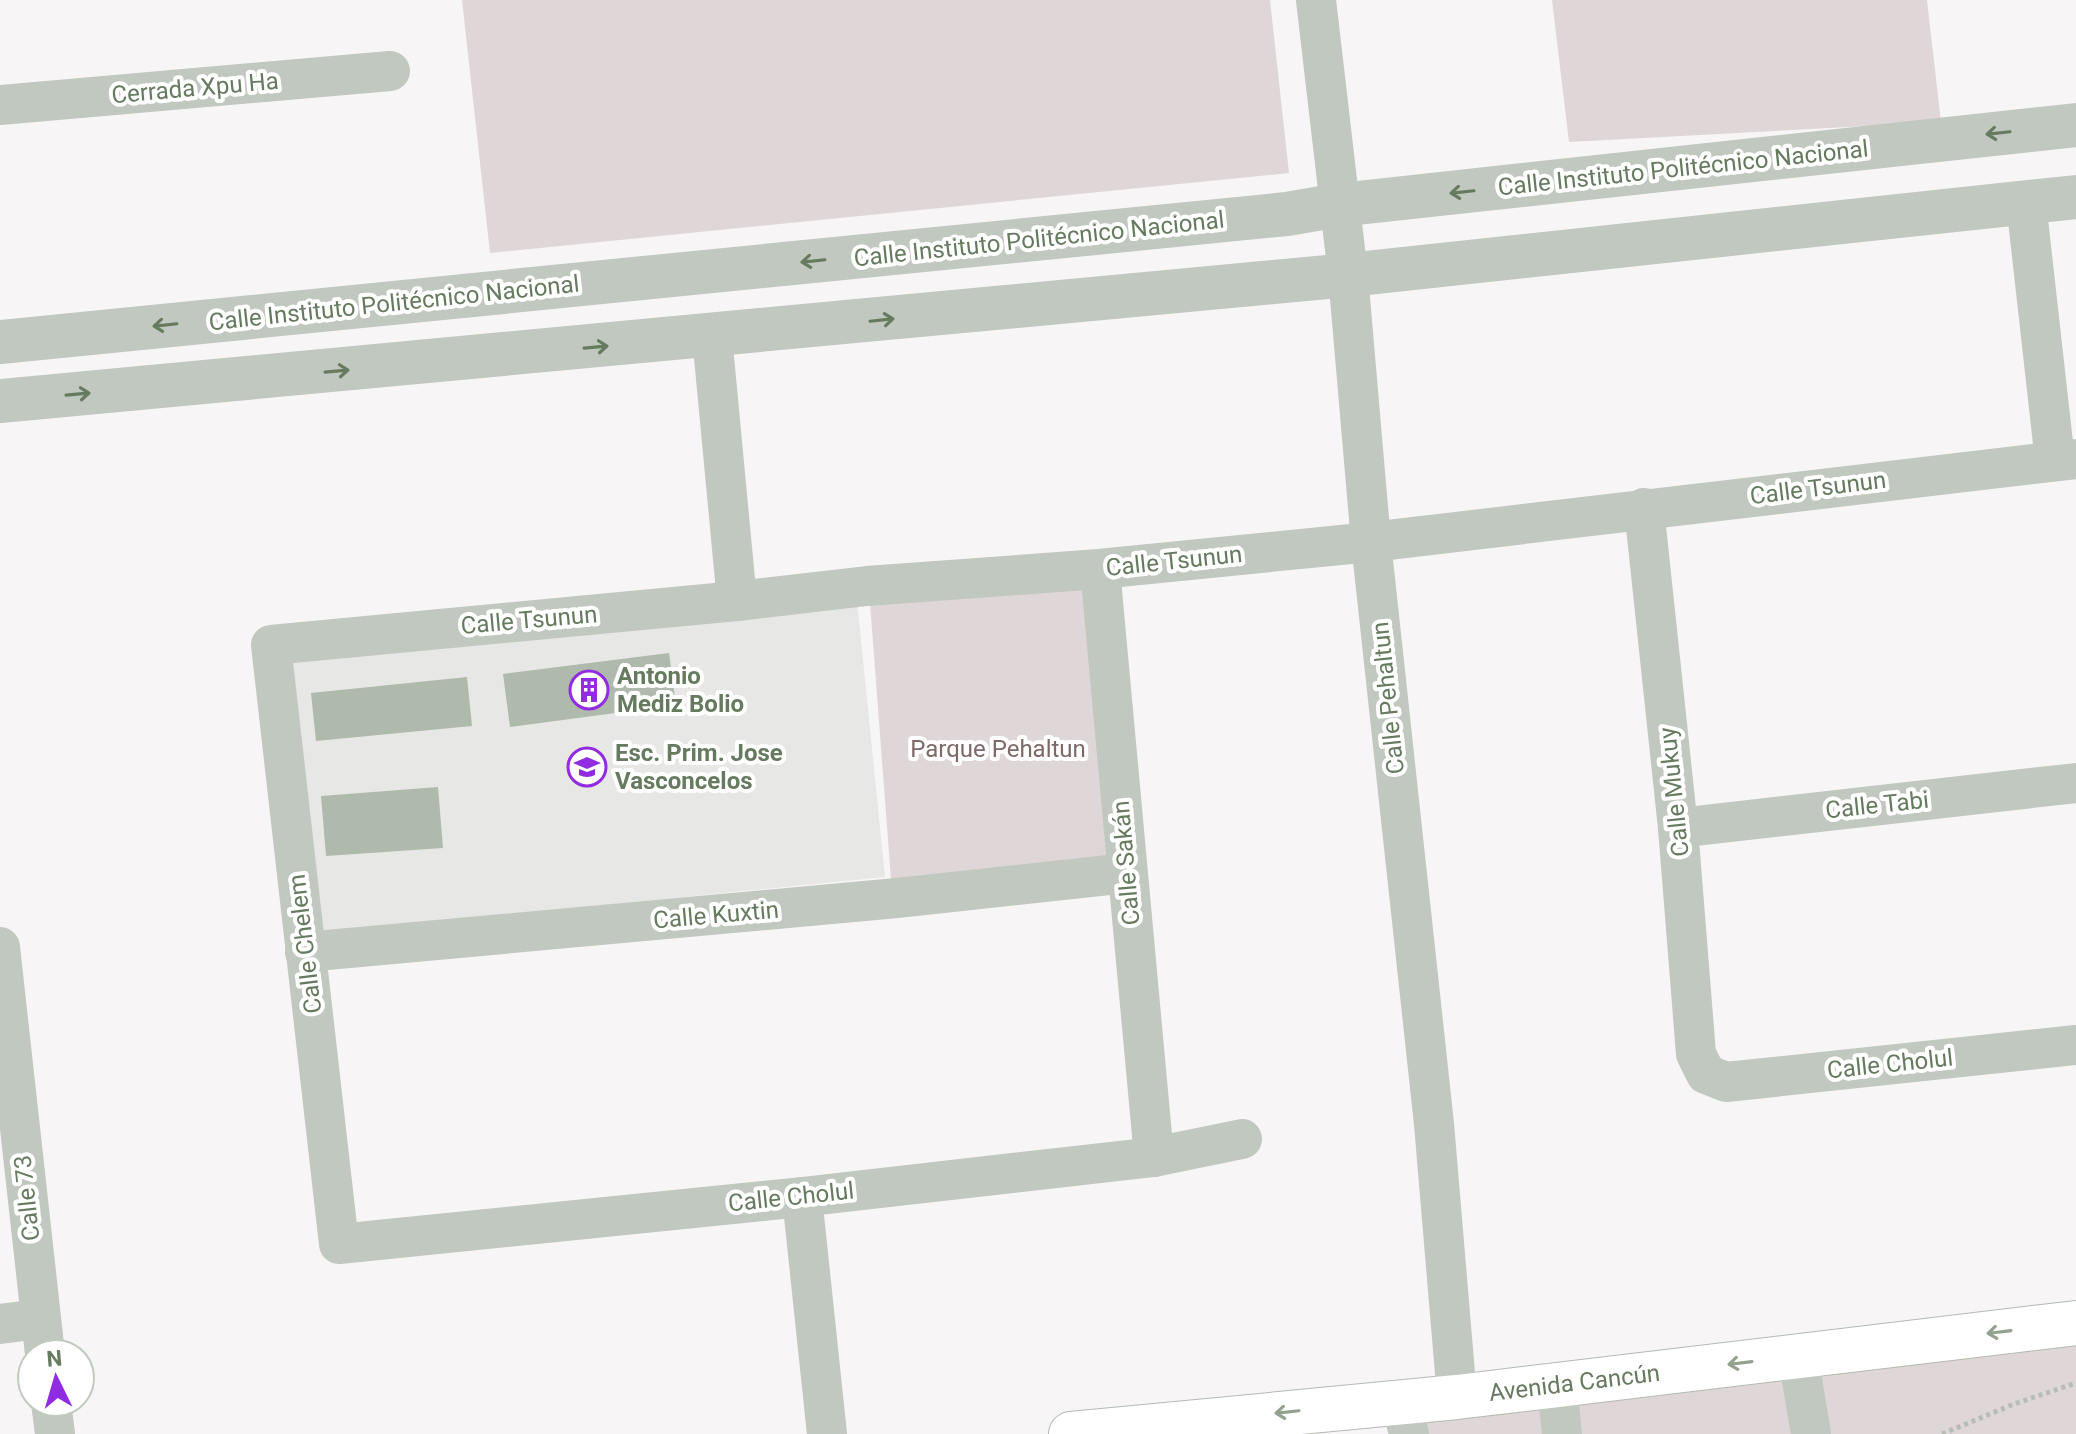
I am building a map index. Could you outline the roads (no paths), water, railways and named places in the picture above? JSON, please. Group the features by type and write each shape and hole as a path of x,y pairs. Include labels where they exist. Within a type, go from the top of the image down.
{"main road":[{"name":"Avenida Cancún","path":"1071,1434 1405,1418 1457,1397 2076,1323"}],"street":[{"name":"Calle Pehaltun","path":"1316,0 1348,275 1371,542 1434,1124 1457,1397"},
{"name":"Cerrada Xpu Ha","path":"0,105 390,71"},
{"name":"Calle Instituto Politécnico Nacional","path":"0,342 1287,214 1339,205 2076,125"},
{"path":"0,401 1348,275 2076,197"},
{"path":"2026,202 2065,460"},
{"path":"712,336 737,601"},
{"name":"Calle Tsunun","path":"271,645 867,586 1100,569 1371,542 2065,460"},
{"name":"Calle Mukuy","path":"1644,508 1678,828 1696,1054 1706,1074"},
{"name":"Calle Sakán","path":"1100,569 1154,1157"},
{"name":"Calle Chelem","path":"271,645 339,1244"},
{"name":"Calle Tabi","path":"1678,828 2076,783"},
{"name":"Calle Kuxtin","path":"305,952 897,898 1127,873"},
{"name":"Calle 73","path":"0,947 8,1100 42,1337"},
{"name":"Calle Cholul","path":"1706,1074 1726,1082 2076,1045"},
{"name":"Calle Cholul","path":"339,1244 802,1197 1154,1157 1242,1139"},
{"path":"802,1197 827,1434"},
{"path":"0,1324 42,1337"},
{"path":"1798,1356 1811,1434"},
{"path":"1557,1385 1562,1434"}],"place":[{"name":"Antonio Mediz Bolio","path":"589,690"},
{"name":"Esc. Prim. Jose Vasconcelos","path":"587,767"}],"park label":[{"name":"Parque Pehaltun","path":"998,749"}]}
